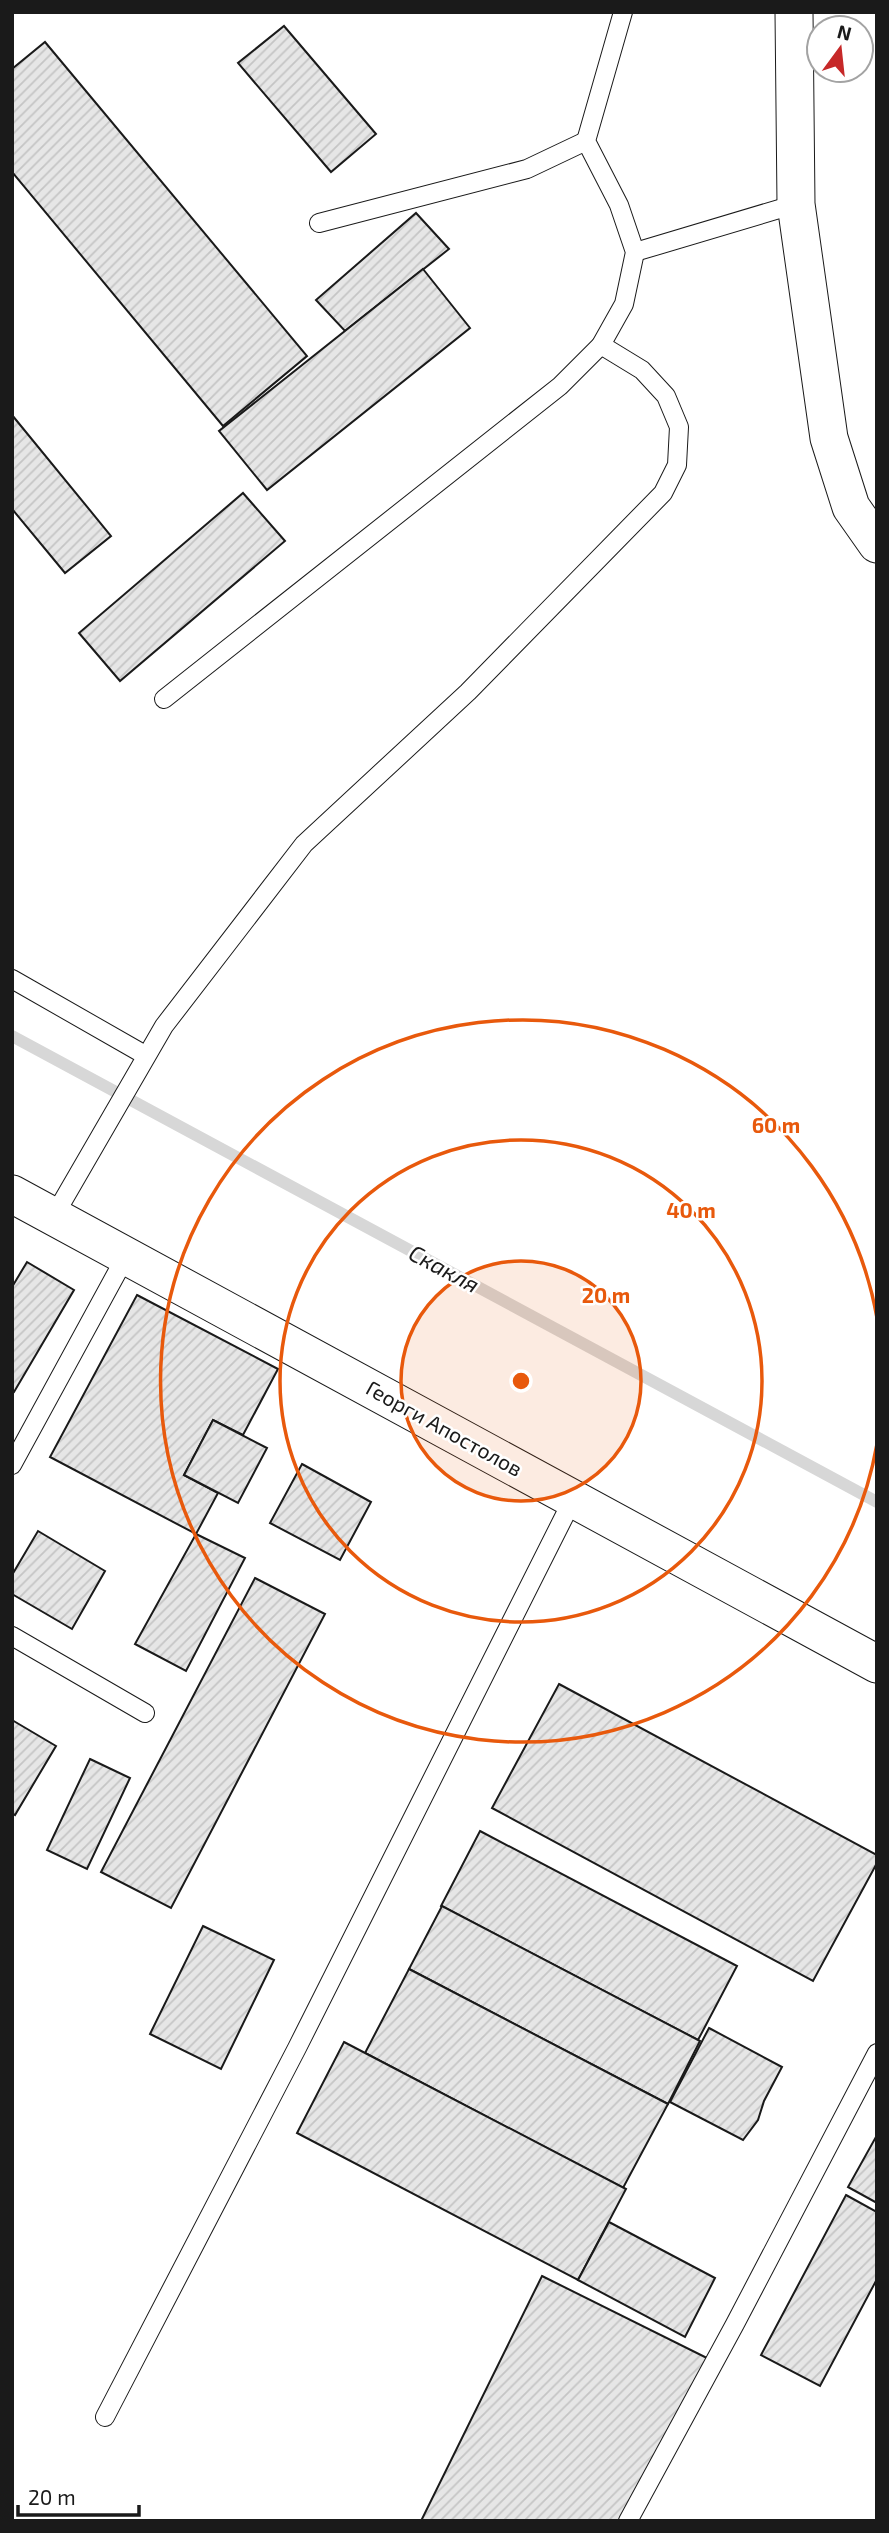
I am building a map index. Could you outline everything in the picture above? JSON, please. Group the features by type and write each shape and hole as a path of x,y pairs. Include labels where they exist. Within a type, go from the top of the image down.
{"street":[{"path":"794,12 796,204 829,439 851,507 877,544"},
{"name":"Георги Апостолов","path":"12,1194 877,1664"}],"lane":[{"path":"164,699 560,386 601,345 624,304 635,252 619,205 586,141 623,12"},
{"path":"319,223 527,169 586,141"},
{"path":"635,252 796,204"},
{"path":"54,1216 164,1026 304,844 468,692 663,493 677,465 679,427 666,396 642,370 601,345"},
{"path":"12,979 145,1055"},
{"path":"12,1465 126,1256"},
{"path":"105,2417 298,2049 573,1499"},
{"path":"12,1636 145,1713"},
{"path":"628,2521 736,2324 877,2053"}],"building":[{"path":"284,26 376,134 331,172 238,63"},
{"path":"45,42 307,356 223,426 12,172 12,69"},
{"path":"416,213 449,249 345,331 316,300"},
{"path":"423,269 470,328 267,490 219,431"},
{"path":"12,415 111,536 65,573 12,509"},
{"path":"243,493 285,541 120,681 79,633"},
{"path":"27,1262 74,1290 14,1392 12,1287"},
{"path":"137,1295 278,1369 243,1435 213,1420 184,1475 218,1493 196,1534 50,1457"},
{"path":"213,1420 267,1448 238,1503 184,1475"},
{"path":"302,1464 371,1502 340,1560 270,1523"},
{"path":"38,1531 105,1571 72,1629 12,1594 12,1575"},
{"path":"196,1534 245,1558 186,1671 135,1644"},
{"path":"255,1578 325,1614 171,1908 101,1872"},
{"path":"559,1684 877,1855 877,1863 813,1981 492,1808"},
{"path":"12,1720 56,1746 15,1815 12,1813"},
{"path":"90,1759 130,1778 87,1869 47,1850"},
{"path":"480,1831 737,1966 698,2040 441,1906"},
{"path":"442,1906 700,2041 668,2104 409,1969"},
{"path":"203,1926 274,1960 221,2069 150,2034"},
{"path":"409,1969 668,2104 623,2188 365,2053"},
{"path":"709,2028 782,2067 764,2101 758,2120 743,2140 670,2102"},
{"path":"344,2042 626,2189 578,2280 297,2133"},
{"path":"877,2135 877,2203 848,2187"},
{"path":"846,2195 877,2212 877,2279 820,2386 761,2355"},
{"path":"609,2222 715,2278 685,2337 578,2280"},
{"path":"542,2276 713,2361 634,2521 421,2521"}],"waterway":[{"name":"Скакля","path":"12,1036 877,1502"}]}
